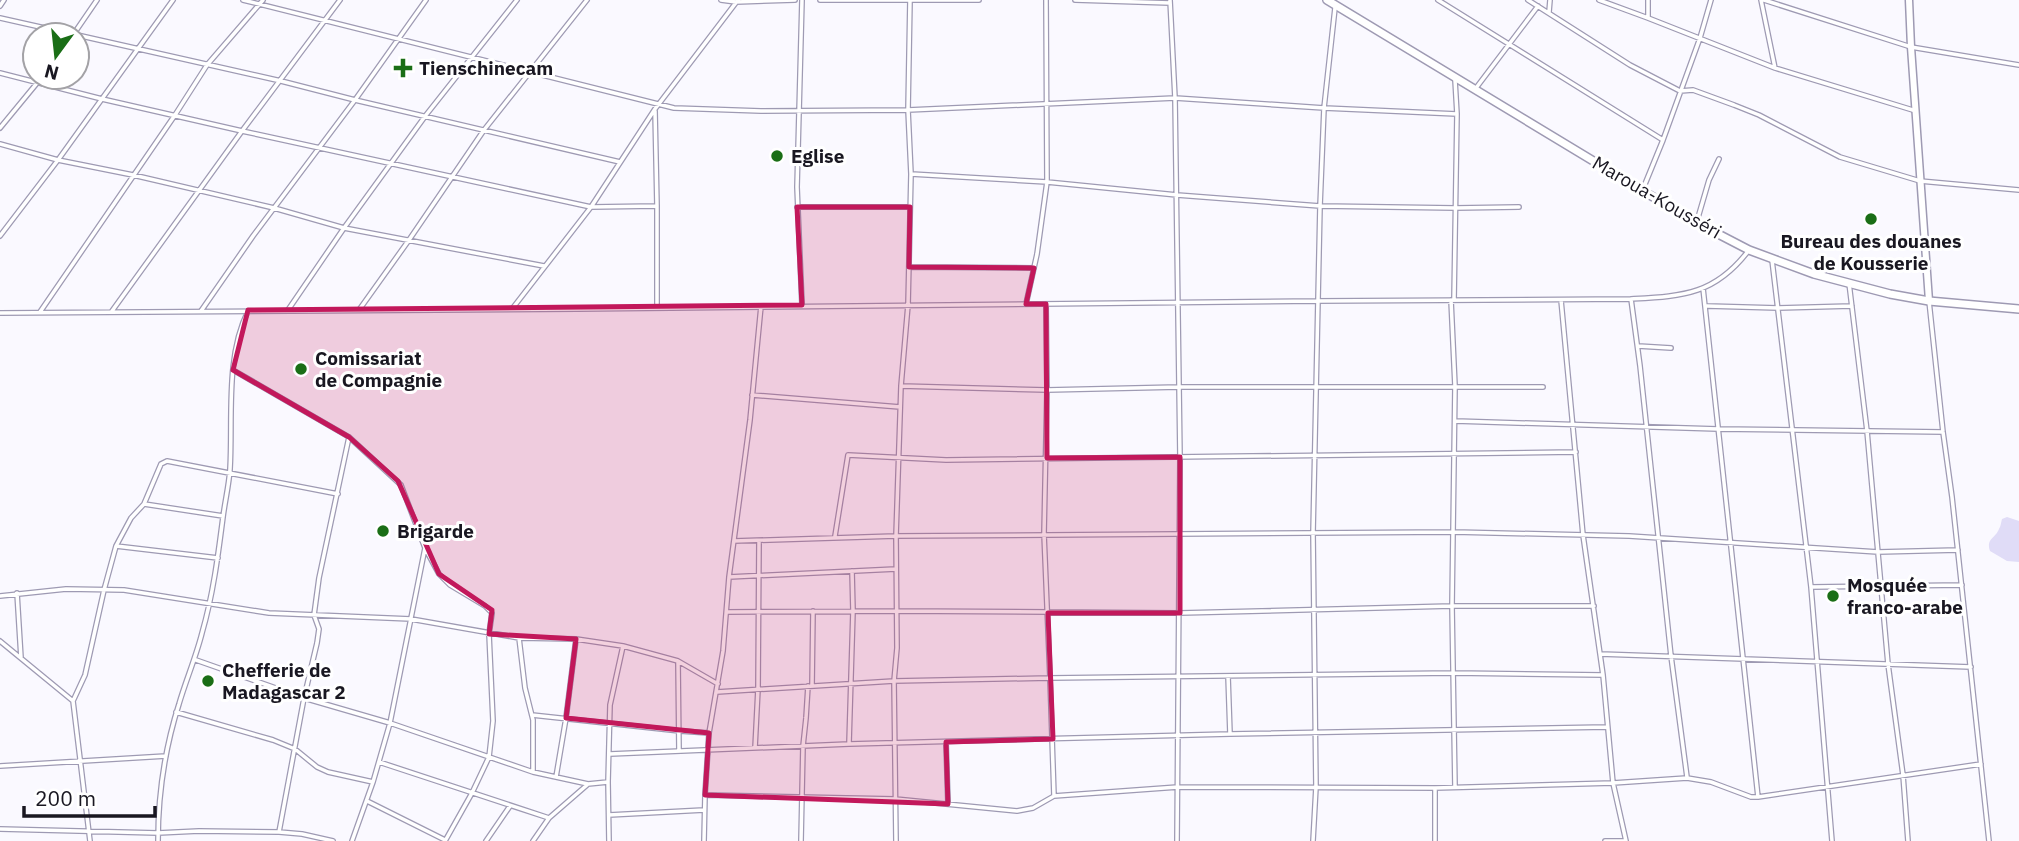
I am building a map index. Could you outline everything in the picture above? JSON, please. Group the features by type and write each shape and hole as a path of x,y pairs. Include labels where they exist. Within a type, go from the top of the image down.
{"highway":[{"name":"Maroua-Kousséri","path":"1327,0 1697,223 1749,250 1849,284 1928,301 2019,309"}],"main road":[{"path":"1909,0 1928,301"}],"street":[{"path":"0,6 4,0"},
{"path":"84,21 97,0"},
{"path":"0,236 173,0"},
{"path":"243,0 261,2 658,104 692,109 908,110 1175,98 1457,114"},
{"path":"111,312 340,0"},
{"path":"201,311 426,0"},
{"path":"288,310 426,115 517,0"},
{"path":"359,310 484,130 587,0"},
{"path":"721,0 795,0"},
{"path":"802,0 797,207 802,305"},
{"path":"820,0 979,0"},
{"path":"1026,303 1047,182 1046,0"},
{"path":"1075,0 1170,2 1175,98 1180,457 1177,841"},
{"path":"1438,0 1663,140"},
{"path":"1528,0 1630,65 1680,91 1701,92 1759,116 1828,152 1920,181 2019,190"},
{"path":"1548,13 1549,0"},
{"path":"1599,0 1775,68 1916,111"},
{"path":"1648,0 1648,18"},
{"path":"1643,191 1700,38 1711,0"},
{"path":"1775,68 1762,0 1911,47 2019,65"},
{"path":"512,309 591,207 654,109 737,1"},
{"path":"895,841 896,536 901,386 909,267 910,1"},
{"path":"40,312 207,65 261,2"},
{"path":"1312,841 1316,787 1313,533 1317,300 1325,108 1336,5"},
{"path":"1475,90 1538,6"},
{"path":"0,18 21,23"},
{"path":"91,38 620,162"},
{"path":"0,74 21,79"},
{"path":"1455,78 1457,114 1453,300 1455,453 1452,606 1455,787"},
{"path":"0,128 30,91"},
{"path":"70,91 591,207 657,206"},
{"path":"654,109 657,308"},
{"path":"0,144 58,160 274,208 344,228 544,266"},
{"path":"1697,223 1709,180 1719,159"},
{"path":"911,174 1047,182 1320,206 1519,207"},
{"path":"797,207 910,207"},
{"path":"0,313 1631,299 1689,294 1727,274 1749,250"},
{"path":"1772,260 1811,587 1832,841"},
{"path":"909,267 1034,268"},
{"path":"1849,284 1867,431 1888,664 1903,775 1908,841"},
{"path":"1703,288 1758,797"},
{"path":"1631,299 1687,778"},
{"path":"1561,300 1583,535 1603,676 1613,783 1626,841 1605,841"},
{"path":"1928,301 1989,841"},
{"path":"1046,304 1047,458 1044,534 1054,796"},
{"path":"704,841 709,733 727,612 761,306"},
{"path":"1706,306 1852,306"},
{"path":"158,841 161,786 166,755 176,712 195,660 210,604 218,558 229,472 233,370 240,331 248,310"},
{"path":"1638,346 1671,348"},
{"path":"233,370 349,437 401,485 425,548 439,573 450,585 492,612 489,634 494,710 489,757 445,840 367,801"},
{"path":"901,386 1047,390 1316,386 1543,387"},
{"path":"752,395 900,407"},
{"path":"1455,421 1942,432"},
{"path":"279,832 319,629 314,615 319,578 349,437"},
{"path":"835,537 848,455 946,460 1576,452"},
{"path":"90,841 73,701 85,675 116,546 131,518 144,504 163,461 338,494"},
{"path":"144,504 223,516"},
{"path":"734,541 1044,534 1454,532 1658,538 1878,552 1958,550"},
{"path":"755,748 759,541"},
{"path":"116,546 218,558"},
{"path":"352,841 390,723 425,548"},
{"path":"729,577 896,569"},
{"path":"849,744 852,571"},
{"path":"1811,587 1962,585"},
{"path":"0,596 65,589 146,593 269,613 411,619 519,638 576,639 623,646 678,661 718,684"},
{"path":"18,593 21,658"},
{"path":"727,612 1180,613 1452,606 1594,606"},
{"path":"801,841 803,746 810,686 813,611"},
{"path":"519,638 525,688 532,715 533,772"},
{"path":"555,777 566,719 576,639"},
{"path":"0,641 73,701"},
{"path":"609,841 610,705 623,646"},
{"path":"1600,654 1971,667"},
{"path":"195,660 533,772 588,784 608,782"},
{"path":"678,661 679,751"},
{"path":"717,692 894,681 1050,678 1453,673 1603,676"},
{"path":"1228,677 1230,734"},
{"path":"176,712 274,740 295,749 317,767 328,772 373,782"},
{"path":"532,715 709,733"},
{"path":"610,754 1179,735 1607,727"},
{"path":"947,742 948,804"},
{"path":"0,766 166,755"},
{"path":"379,762 549,818"},
{"path":"705,795 895,799 1017,811 1033,808 1054,796 1178,787 1435,788 1687,778 1711,782 1751,797 1758,797 1981,764"},
{"path":"533,841 549,818 588,784"},
{"path":"1435,788 1435,841"},
{"path":"486,841 510,806"},
{"path":"608,815 704,810"},
{"path":"0,829 158,833 279,832 333,841"}],"highlighted area":[{"path":"797,207 910,207 909,267 1034,268 1026,304 1046,304 1047,458 1180,457 1180,613 1048,613 1053,739 946,742 948,804 705,795 709,733 566,718 576,639 489,634 492,610 439,574 398,481 349,437 233,370 248,310 802,305"}],"shaded area":[{"path":"2007,517 2019,521 2019,562 2007,561 1990,551 1990,541 2002,519"}],"place":[{"name":"Tienschinecam","path":"403,68"},
{"name":"Eglise","path":"777,156"},
{"name":"Bureau des douanes de Kousserie","path":"1871,219"},
{"name":"Comissariat de Compagnie","path":"301,369"},
{"name":"Brigarde","path":"383,531"},
{"name":"Mosquée franco-arabe","path":"1833,596"},
{"name":"Chefferie de Madagascar 2","path":"208,681"}]}
